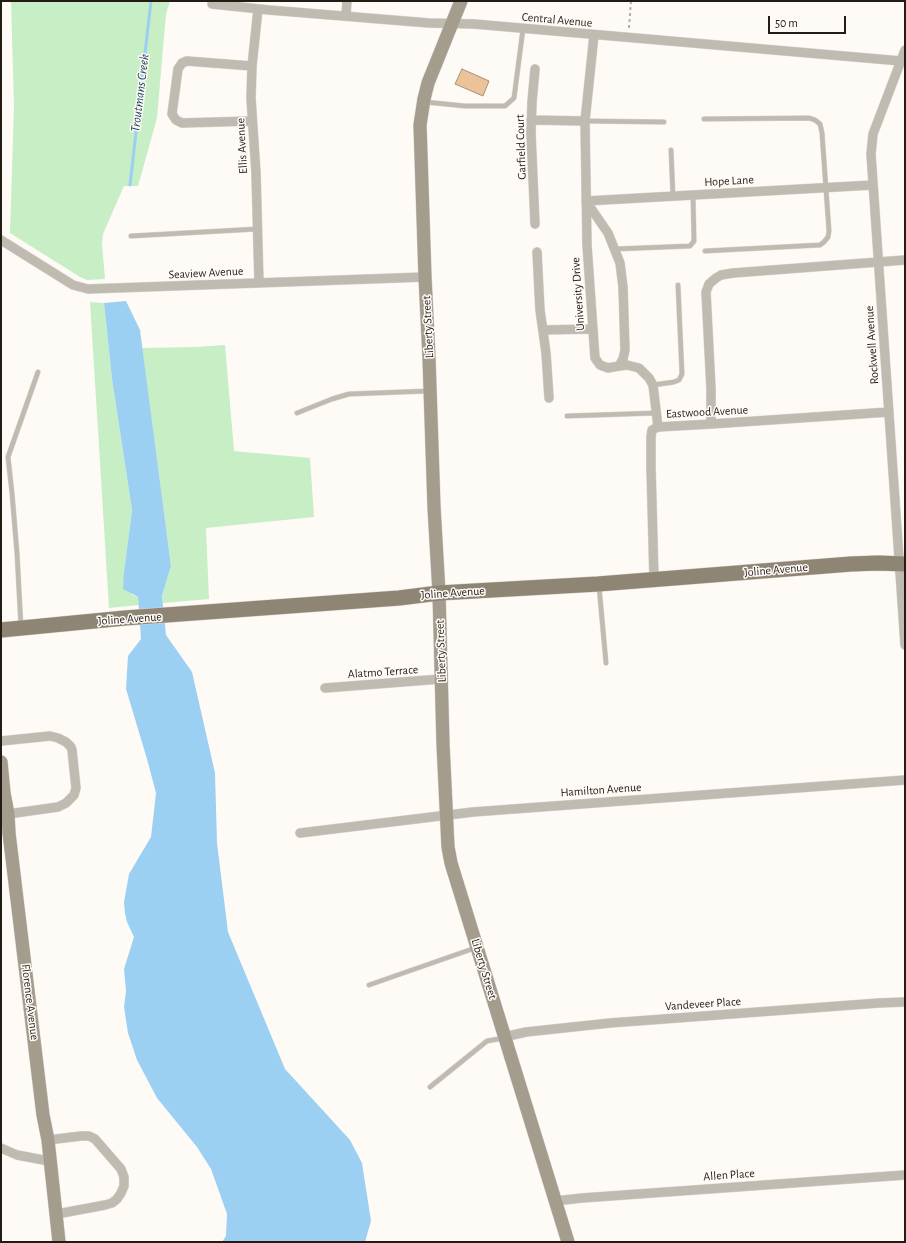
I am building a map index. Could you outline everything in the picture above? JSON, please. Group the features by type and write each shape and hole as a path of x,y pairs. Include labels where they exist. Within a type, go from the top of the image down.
{"main road":[{"name":"Joline Avenue","path":"1,630 126,618 399,598 439,593 598,584 851,564 902,564"}],"street":[{"path":"346,15 347,1"},
{"name":"Liberty Street","path":"461,1 428,83 423,102 420,125 448,847 451,863 568,1242"},
{"name":"Central Avenue","path":"212,4 252,6 429,23 474,24 901,61"},
{"name":"Ellis Avenue","path":"252,6 251,98 259,283"},
{"name":"University Drive","path":"594,35 585,121 587,245 595,358 600,365 608,368 627,365 638,368 649,378 653,385"},
{"name":"Rockwell Avenue","path":"905,50 874,134 871,154 889,412 902,564 905,645"},
{"path":"252,66 187,61 182,63 178,69 172,114 176,120 182,123 252,121"},
{"name":"Garfield Court","path":"535,69 531,120 535,224"},
{"path":"531,120 585,121"},
{"name":"Hope Lane","path":"586,201 874,185"},
{"path":"586,201 608,233 620,263 623,287 625,350 623,359 619,366"},
{"name":"Seaview Avenue","path":"1,240 72,284 88,289 425,277"},
{"path":"537,252 540,310 546,353 549,398"},
{"path":"711,424 711,389 706,292 709,284 716,278 721,275 733,273 905,260"},
{"path":"543,330 592,329"},
{"path":"653,385 658,427"},
{"name":"Eastwood Avenue","path":"654,579 650,437 652,430 658,427 889,412"},
{"name":"Alatmo Terrace","path":"325,688 441,679"},
{"path":"1,741 50,736 66,742 72,750 76,788 70,799 58,807 8,814"},
{"name":"Florence Avenue","path":"1,762 43,1115 48,1140 49,1161 57,1214 59,1242"},
{"name":"Hamilton Avenue","path":"300,833 473,812 905,780"},
{"name":"Vandeveer Place","path":"504,1037 526,1032 610,1023 905,1002"},
{"path":"48,1140 89,1136 95,1139 121,1169 124,1177 124,1186 121,1193 112,1203 57,1214"},
{"path":"1,1148 17,1155 49,1161"},
{"name":"Allen Place","path":"556,1201 905,1175"}],"lane":[{"path":"423,102 465,106 505,106 514,98 524,29"},
{"path":"704,119 809,118 820,124 822,133 829,231 828,236 820,245 705,251"},
{"path":"585,121 664,122"},
{"path":"671,150 672,196"},
{"path":"615,248 690,246 694,241 693,195"},
{"path":"131,236 257,229"},
{"path":"653,385 674,382 679,380 682,374 678,285"},
{"path":"21,628 17,553 8,457 38,372"},
{"path":"297,413 349,394 430,391"},
{"path":"567,416 657,413"},
{"path":"598,584 606,663"},
{"path":"369,985 477,947"},
{"path":"430,1087 487,1041 504,1037"}],"path":[{"path":"628,38 631,1"}],"green space":[{"path":"11,1 170,1 166,14 157,118 138,186 124,186 103,234 102,244 105,279 87,280 80,277 10,233 14,106"},
{"path":"90,302 104,303 112,379 132,510 124,572 132,595 138,597 139,605 109,608"},
{"path":"225,345 234,451 310,458 314,517 206,528 209,599 163,603 162,596 171,566 142,348"}],"water":[{"path":"126,301 140,330 171,566 162,596 166,635 192,672 215,773 217,843 228,932 285,1069 350,1140 362,1163 371,1221 365,1242 222,1242 226,1236 227,1214 211,1169 197,1147 157,1098 137,1060 128,1033 124,1007 126,991 124,969 134,937 127,922 124,902 129,874 151,837 156,793 126,689 128,656 141,639 138,597 123,589 132,510 112,379 104,303"}],"building":[{"path":"462,69 489,81 483,96 455,84"}],"waterway":[{"name":"Troutmans Creek","path":"130,185 151,1"}]}
